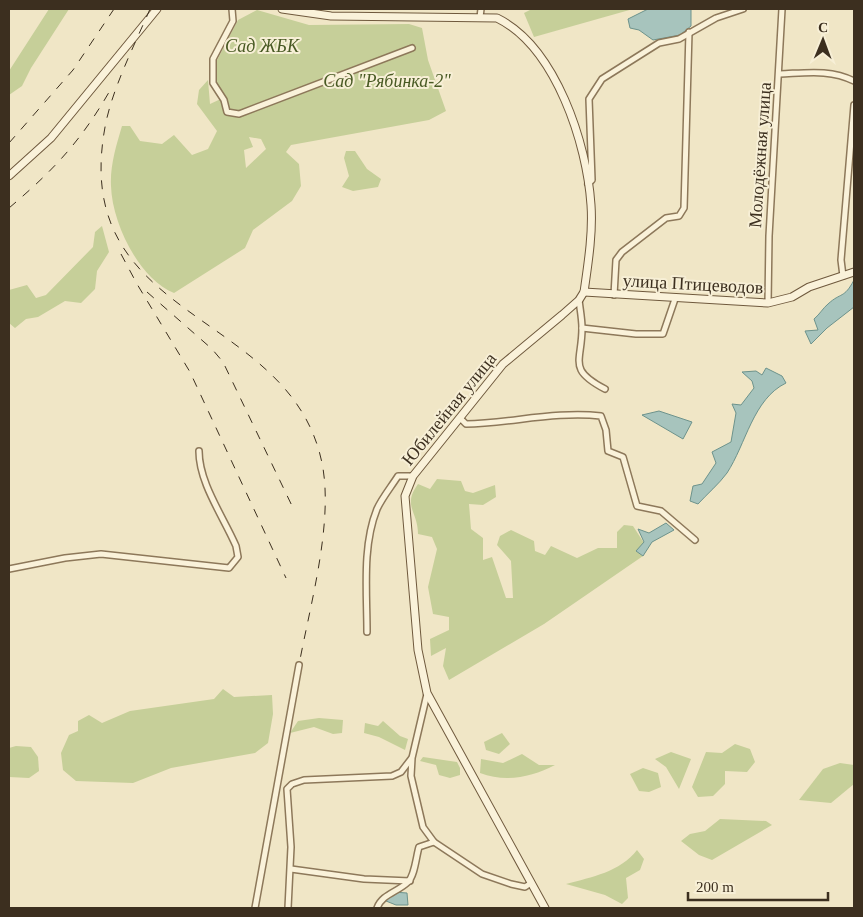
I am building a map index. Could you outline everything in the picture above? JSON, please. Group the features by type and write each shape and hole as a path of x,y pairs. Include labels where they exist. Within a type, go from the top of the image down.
{"street":[{"path":"9,176 51,138 157,9"},
{"path":"232,9 233,21 213,59 213,83 224,100 227,112 239,114 412,48"},
{"name":"Юбилейная улица","path":"282,9 331,16 481,13 497,18 510,26 547,64 567,102 588,184 591,207 584,292 579,300 503,364 413,476 405,496 418,650 427,693 546,908"},
{"path":"588,184 592,180 589,99 602,79 659,43 679,39 716,18 743,9"},
{"name":"Молодёжная улица","path":"768,303 769,236 780,74 778,52 782,9"},
{"path":"614,295 616,260 622,252 666,218 679,216 684,208 689,32"},
{"path":"780,74 810,72 834,74 854,81"},
{"path":"842,276 841,260 854,104"},
{"name":"улица Птицеводов","path":"584,292 675,299 768,303 792,297 809,287 854,272"},
{"path":"582,328 636,334 664,334 675,299"},
{"path":"579,300 582,328 578,365 587,379 605,389"},
{"path":"460,418 466,424 490,424 578,413 601,416 606,430 608,452 623,456 637,506 660,511 695,540"},
{"path":"9,570 37,562 101,554 229,568 238,557 236,546 203,481 199,466 199,451"},
{"path":"367,632 368,549 371,528 378,507 398,476 413,476"},
{"path":"256,908 299,665"},
{"path":"427,693 412,758 411,776 423,827 434,842 464,864 498,881 525,886 532,883"},
{"path":"288,908 291,847 286,789 292,784 304,780 392,776 401,772 412,758"},
{"path":"378,908 379,903 387,896 410,880 419,847 434,842"},
{"path":"291,869 364,880 410,880"}],"green space":[{"path":"49,9 69,9 31,68 22,86 9,95 9,71"},
{"path":"532,9 633,9 534,37 524,13"},
{"path":"257,10 309,25 409,24 422,28 428,60 446,111 429,120 291,145 286,152 299,164 301,186 292,201 253,230 245,248 174,293 161,286 150,276 139,263 122,232 113,201 111,186 112,164 122,126 130,126 140,141 162,144 174,135 192,155 208,149 217,131 197,104 199,90 208,80 210,104 225,97 215,79 215,64 238,20","holes":["249,137 261,139 266,149 246,168 244,150 253,147"]},
{"path":"346,151 355,151 367,169 381,179 378,187 353,191 342,187 349,176 344,158"},
{"path":"102,226 109,252 97,271 95,289 81,303 65,301 38,317 26,319 15,328 9,323 9,290 27,285 36,298 46,295 93,247 95,232"},
{"path":"437,479 461,481 465,491 473,493 495,485 496,497 483,505 469,504 471,529 483,538 483,560 492,557 506,598 513,598 511,561 497,545 500,536 511,530 534,541 535,551 545,555 551,546 577,558 598,548 617,548 617,532 624,525 633,526 644,543 637,551 643,556 544,624 449,680 443,666 446,648 431,656 430,639 449,630 449,617 433,614 428,587 437,549 432,537 418,534 411,503 413,492 418,484 430,489"},
{"path":"223,689 234,697 272,695 273,714 268,743 255,753 171,768 133,783 76,781 63,770 61,753 69,735 78,731 78,721 89,715 102,723 130,711 214,699"},
{"path":"319,718 343,720 342,733 333,734 314,727 290,733 298,721"},
{"path":"383,721 400,736 408,739 405,750 379,737 364,733 365,723 378,726"},
{"path":"502,733 510,744 499,754 486,750 484,742"},
{"path":"735,744 750,749 755,762 747,772 725,771 725,784 713,796 698,797 692,787 706,752 722,753"},
{"path":"16,746 31,747 38,757 39,771 29,778 9,777 9,748"},
{"path":"671,752 691,759 679,789 666,767 655,759"},
{"path":"522,754 539,765 555,765 537,773 519,777 499,778 480,773 481,759 503,763"},
{"path":"423,757 457,762 460,768 460,775 450,778 439,775 436,765 420,761"},
{"path":"840,763 854,765 854,784 831,803 799,800 823,769"},
{"path":"643,768 658,773 661,787 649,792 639,791 630,774"},
{"path":"720,819 766,821 772,825 712,860 699,855 681,841 690,834 705,831"},
{"path":"637,850 644,859 640,870 626,878 628,898 622,904 605,895 566,884 614,869"}],"water":[{"path":"648,9 691,9 691,26 680,35 653,40 639,30 630,28 628,19"},
{"path":"854,280 854,307 827,328 811,344 805,331 818,330 814,319 832,300 845,293"},
{"path":"766,368 782,376 786,383 775,390 758,411 734,461 724,477 698,504 690,501 693,486 702,484 716,463 712,452 731,442 736,413 732,404 741,405 754,388 752,381 742,372 756,371 762,375"},
{"path":"659,411 692,422 683,439 642,415"},
{"path":"666,523 674,530 652,542 643,556 636,551 644,542 638,529 649,533"},
{"path":"393,892 407,893 408,905 396,905 386,901"}],"railway":[{"path":"9,143 73,70 114,9"},
{"path":"150,9 125,65 106,122 102,188 118,239 148,278 269,372 302,412 322,463 325,486 325,511 319,564 299,665"},
{"path":"9,208 54,167 66,153 90,123 112,87"},
{"path":"121,254 190,372 286,578"},
{"path":"147,292 212,349 223,362 294,510"}],"park label":[{"name":"Сад ЖБК","path":"262,46"},
{"name":"Сад \"Рябинка-2\"","path":"387,81"}]}
